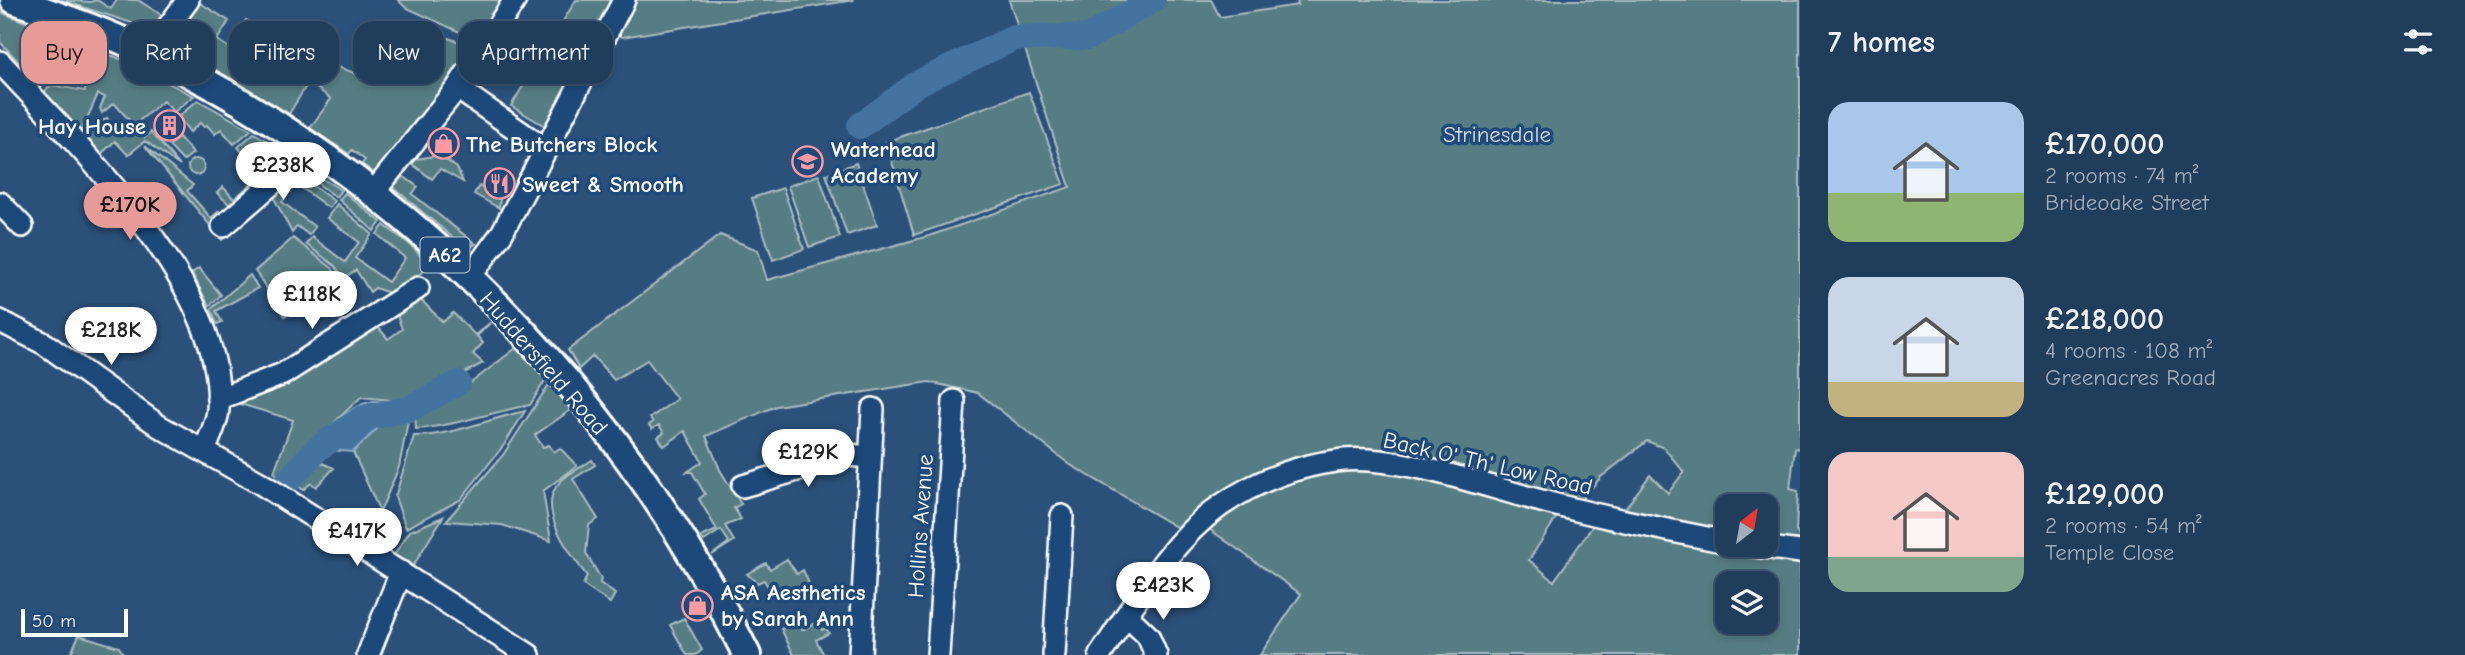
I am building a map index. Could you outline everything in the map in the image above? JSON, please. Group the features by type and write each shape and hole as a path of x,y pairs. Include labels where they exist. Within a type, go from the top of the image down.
{"main road":[{"name":"Huddersfield Road","path":"14,0 121,42"},
{"name":"Huddersfield Road","path":"206,84 304,143 373,193 418,230 469,278 558,372 631,466 703,576 747,655"}],"street":[{"path":"173,21 188,0"},
{"path":"373,193 457,88 514,0"},
{"path":"469,278 493,249 624,0"},
{"path":"0,62 97,170 181,276 206,334 218,399 218,412 204,451"},
{"path":"457,88 546,150"},
{"path":"223,226 283,174 304,143"},
{"path":"0,203 22,226"},
{"path":"218,399 283,374 418,288"},
{"path":"0,321 45,344 159,426 401,572 529,655"},
{"name":"Hollins Avenue","path":"938,655 954,401"},
{"path":"860,655 873,410"},
{"path":"743,486 848,455 869,457"},
{"name":"Back O' Th' Low Road","path":"1100,655 1173,551 1219,507 1299,467 1345,460 1382,461 1590,514 1715,540"},
{"path":"1054,655 1062,516"},
{"path":"1778,549 1800,552"},
{"path":"369,655 401,572"},
{"path":"1127,616 1148,636 1156,655"}],"green space":[{"path":"61,0 97,0 111,9 117,0 138,0 163,16 156,21 126,21"},
{"path":"398,0 503,0 489,21 458,21 458,31 444,25 444,21 436,21 405,7"},
{"path":"576,0 613,0 602,21 563,21"},
{"path":"631,0 854,0 622,37 615,31"},
{"name":"Strinesdale","path":"1009,0 1211,0 1220,17 1298,5 1297,0 1800,0 1800,449 1795,448 1790,489 1798,491 1796,531 1800,537 1800,549 1778,546 1778,494 1715,494 1715,535 1622,513 1650,475 1668,493 1684,472 1664,448 1647,441 1601,477 1581,500 1572,503 1344,452 1183,531 1069,464 978,393 929,382 776,406 706,436 720,470 741,504 734,508 741,519 725,526 734,541 712,555 729,542 721,530 704,541 701,537 717,530 699,499 705,494 692,472 687,472 702,462 685,431 664,446 658,437 664,433 659,425 652,429 649,425 653,422 650,418 677,399 647,360 614,380 593,356 579,369 568,350 720,235 758,250 767,280 929,236 1070,187"},
{"path":"200,3 229,21 217,40 229,48 229,79 215,71 215,21 187,21"},
{"path":"0,12 23,21 21,64 0,42"},
{"path":"444,38 458,41 458,66 374,173 362,164 365,160 352,150 349,154 310,128 331,99 311,84 339,84 339,67 353,73 353,84 444,84"},
{"path":"107,54 121,59 121,84 170,84 194,96 174,112 163,101 134,125 145,137 151,132 180,166 145,141 128,155 115,141 100,155 86,139 91,130 107,118 118,135 132,123 114,103 102,113 100,108 105,97 98,94 81,132 44,92 51,85 85,91 86,84 107,84"},
{"path":"238,84 307,84 289,114"},
{"path":"524,84 568,84 545,126 511,106"},
{"path":"1029,92 1064,184 914,235 886,142"},
{"path":"198,100 251,130 234,144 221,129 215,134 207,125 204,127 200,123 190,132 178,117"},
{"path":"254,133 283,150 283,163 233,208 217,193 223,187 234,199 252,183 242,172 252,164 238,147"},
{"path":"179,137 193,153 183,161 169,146"},
{"path":"145,146 193,185 187,191 211,218 219,211 223,216 216,224 226,236 222,240"},
{"path":"439,155 457,168 463,182 440,169 432,179 412,164 417,159"},
{"path":"196,159 202,161 202,173 196,175 190,173 188,167 190,161"},
{"path":"856,163 877,225 847,235 826,174"},
{"path":"306,169 341,190 336,197 301,171"},
{"path":"297,174 334,201 329,208 296,184 282,202 315,227 309,235 297,226 292,233 274,198"},
{"path":"819,175 840,237 809,247 788,186"},
{"path":"403,176 418,187 412,194 476,244 468,248 459,243 393,187"},
{"path":"479,186 500,199 499,208 474,194"},
{"path":"783,188 804,249 773,260 752,198"},
{"path":"345,193 381,222 374,231 339,200"},
{"path":"337,204 372,234 355,258 388,282 405,258 377,234 384,225 417,251 424,264 424,271 392,294 375,288 370,292 356,270 344,278 335,266 306,244 312,237 345,262 359,242 327,218"},
{"path":"293,238 332,268 339,280 285,316 255,271"},
{"path":"199,268 221,295 209,306 192,273"},
{"path":"250,275 258,288 216,311 222,322 217,324 211,309"},
{"path":"419,298 443,322 453,313 475,335 491,322 477,336 483,343 473,354 483,363 411,402 361,397 319,437 283,480 274,472 293,420 240,404 249,396 285,385 369,325 378,327 388,339 402,329 396,312"},
{"path":"516,348 546,379 530,405 416,429 415,413 454,396"},
{"path":"550,383 572,409 535,435 543,447 549,445 554,452 560,448 577,466 543,491 551,541 502,525 446,521 503,455"},
{"path":"525,411 504,445 460,500 406,528 395,497 414,436 456,430"},
{"path":"391,415 409,416 399,467 380,512 353,452"},
{"path":"313,459 334,468 316,487 311,483 303,490 291,480"},
{"path":"592,460 595,465 573,479 598,519 589,525 586,553 601,579 600,583 615,594 610,603 583,585 587,576 558,531 551,505 553,493 560,482"},
{"path":"1356,468 1399,472 1560,512 1529,560 1554,581 1596,521 1715,541 1715,557 1778,557 1778,552 1800,556 1800,655 1260,655 1301,594 1202,524 1226,507 1307,472"},
{"path":"443,517 413,566 394,555 410,531"},
{"path":"787,559 797,574 803,570 811,588 794,598 787,587 773,595 764,580 757,583 747,574 766,563 770,569"},
{"path":"684,618 702,650 696,655 687,655 670,625"},
{"path":"797,621 802,630 818,622 822,630 826,628 829,633 816,640 824,655 794,655 781,629"},
{"path":"79,635 119,647 124,655 70,655"}],"water":[{"path":"373,401 409,404 409,416 391,415 353,452 317,449 340,419"}],"waterway":[{"path":"860,126 918,83 1014,38 1088,37 1153,0"},
{"path":"288,481 317,449 363,418 409,409 458,383"}],"place":[{"name":"Hay House","path":"169,126"},
{"name":"The Butchers Block","path":"443,144"},
{"name":"Waterhead Academy","path":"808,162"},
{"name":"Sweet & Smooth","path":"499,184"},
{"name":"ASA Aesthetics by Sarah Ann","path":"698,605"}]}
